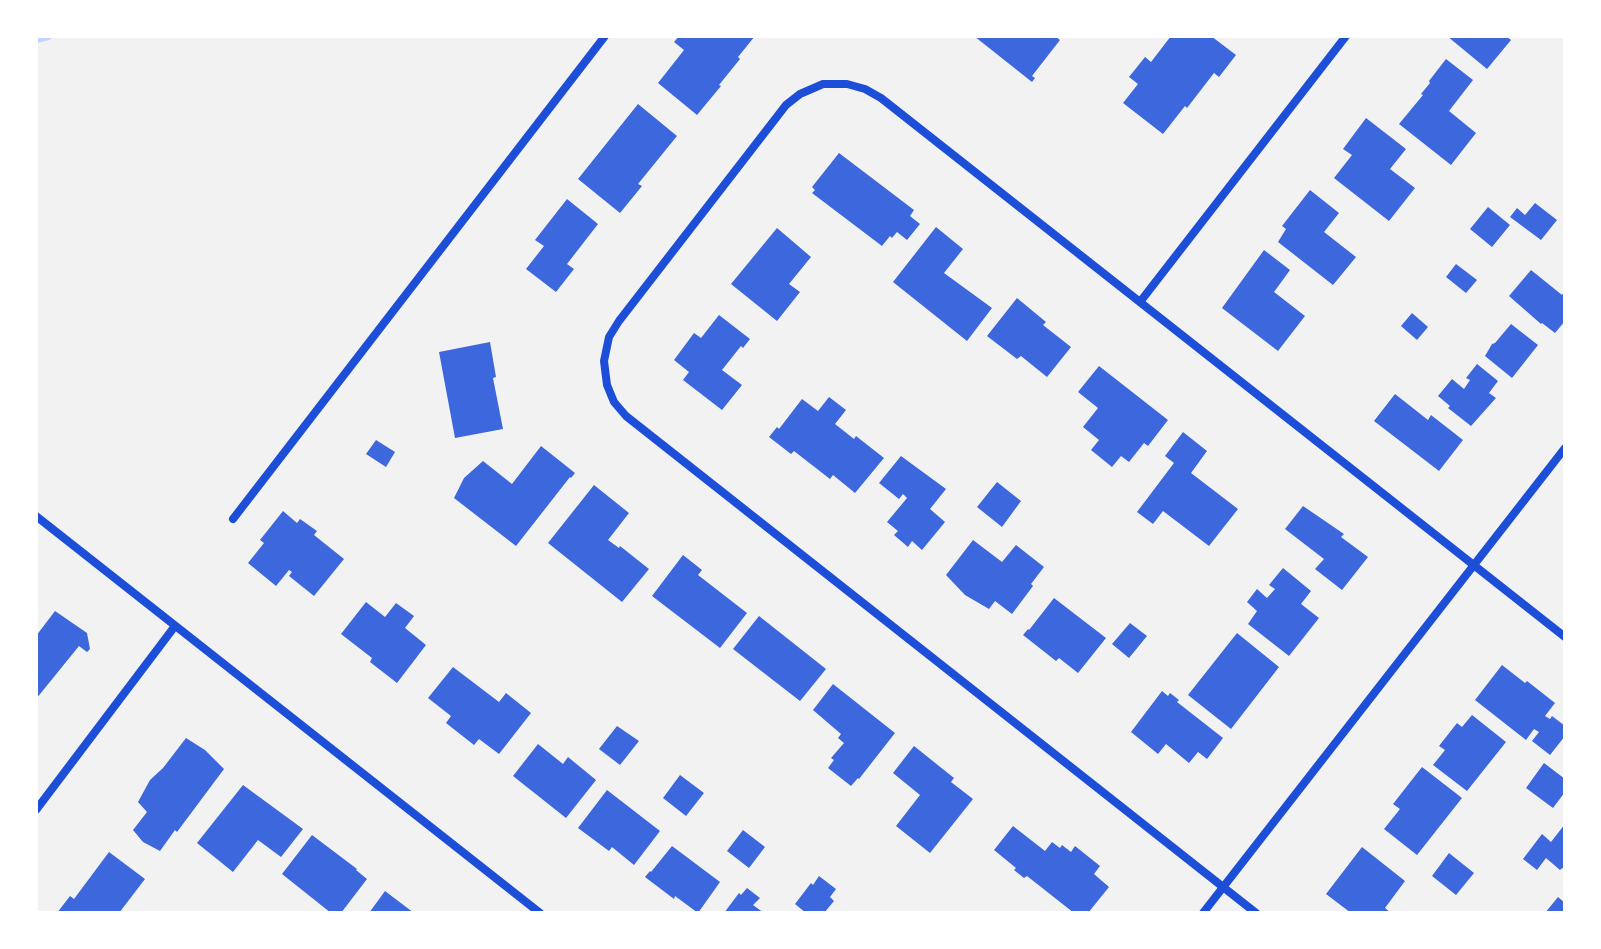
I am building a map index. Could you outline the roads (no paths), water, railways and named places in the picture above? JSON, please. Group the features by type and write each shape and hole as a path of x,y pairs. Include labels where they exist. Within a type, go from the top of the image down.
{"street":[{"path":"233,519 605,36"},
{"path":"1140,302 1346,36"},
{"path":"1256,913 626,416 614,402 607,385 604,361 609,337 786,105 800,94 823,84 847,84 881,98 1565,637"},
{"path":"1203,913 1565,448"},
{"path":"36,516 540,913"},
{"path":"36,810 175,626"}],"waterway":[{"path":"36,39 48,36"}]}
